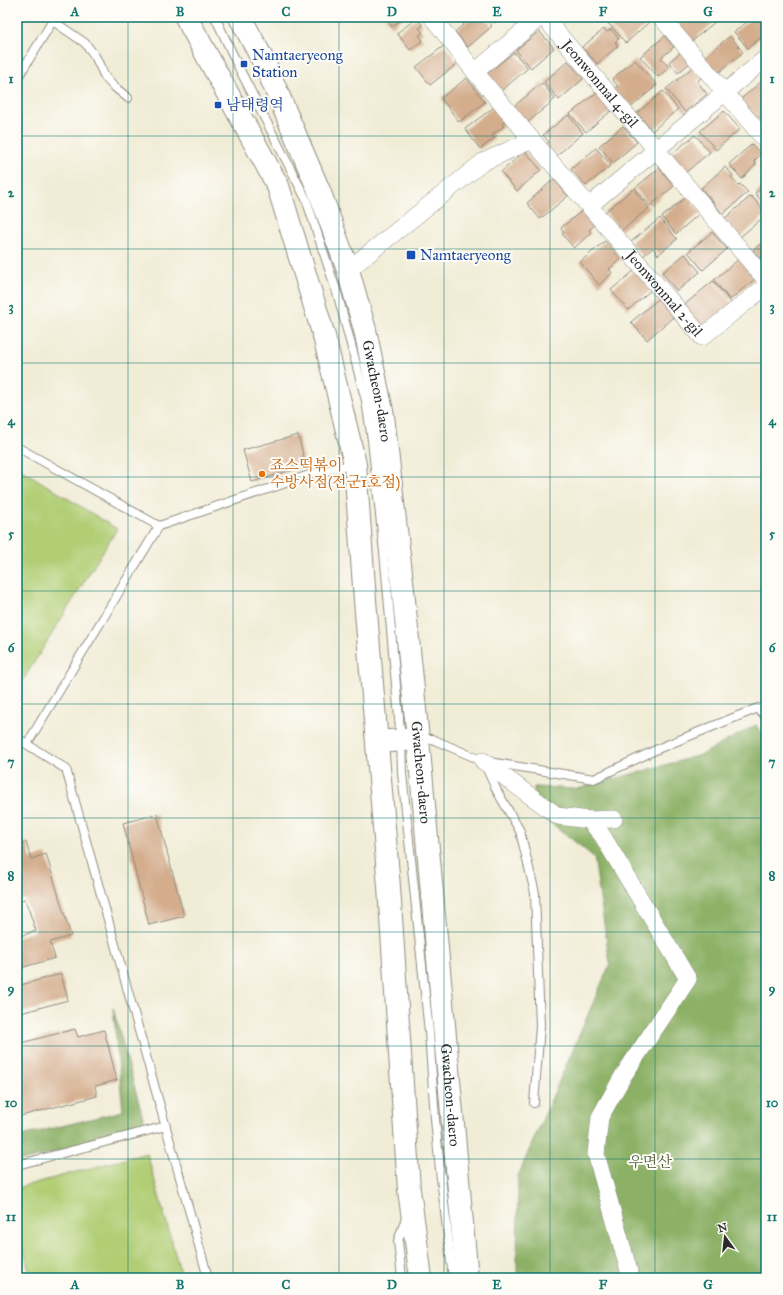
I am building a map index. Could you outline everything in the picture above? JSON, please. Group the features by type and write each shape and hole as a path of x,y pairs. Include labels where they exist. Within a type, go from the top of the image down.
{"main road":[{"path":"186,17 278,186 324,336 355,464 389,895 409,1190 421,1278"},
{"name":"Gwacheon-daero","path":"240,17 265,64 320,193 348,270 365,330 383,416 403,590 409,740 467,1278"},
{"path":"377,742 409,740"}],"street":[{"name":"Jeonwonmal 2-gil","path":"432,17 475,72 532,140 702,337 766,286"},
{"path":"475,72 540,17"},
{"name":"Jeonwonmal 4-gil","path":"544,17 766,280"},
{"path":"661,17 766,141"},
{"path":"589,206 766,58"},
{"path":"348,270 483,162 532,140"},
{"path":"483,761 558,816 589,820 614,819"},
{"path":"589,820 602,834 688,979 623,1076 600,1117 596,1154 631,1278"}],"lane":[{"path":"215,17 241,72 306,199 338,296 364,394 372,440 409,740 402,773 429,1032 435,1119 453,1278"},
{"path":"17,79 54,19 85,43 95,56 105,77 112,86 128,98"},
{"path":"17,447 159,526"},
{"path":"27,744 159,526 315,473 355,464"},
{"path":"409,740 432,739 483,761 594,779 662,747 758,708 766,717"},
{"path":"17,738 66,769 208,1278"},
{"path":"483,761 497,791 520,831 535,893 540,1026 534,1103"},
{"path":"17,1165 166,1126"},
{"path":"402,1278 398,1241 411,1204"}],"green space":[{"path":"17,467 117,529 20,685 17,683"},
{"name":"우면산","path":"756,725 766,738 766,1278 517,1278 518,1176 610,964 594,857 535,810 534,787 577,789 701,755"},
{"path":"113,1008 146,1129 17,1162 17,1137 123,1111"},
{"path":"147,1153 182,1278 31,1278 17,1227 17,1188"}],"building":[{"path":"385,17 404,17 392,27"},
{"path":"472,17 484,17 492,26 468,47 455,32"},
{"path":"490,17 501,17 495,23"},
{"path":"615,17 645,17 649,22 626,43 608,23"},
{"path":"687,17 712,17 716,21 691,42 677,26"},
{"path":"753,17 765,17 766,33 748,48 734,32"},
{"path":"417,18 423,26 419,28 423,33 419,35 423,40 410,50 397,33"},
{"path":"604,29 607,32 611,29 619,39 615,42 618,46 597,64 582,47"},
{"path":"539,31 554,48 531,68 516,50"},
{"path":"665,36 674,47 661,58 669,67 658,77 640,57"},
{"path":"730,36 743,52 717,74 704,58"},
{"path":"445,45 458,63 430,85 416,67"},
{"path":"514,52 528,68 501,91 487,74"},
{"path":"681,52 690,63 678,73 669,62"},
{"path":"635,60 657,85 629,109 613,91 618,86 612,79"},
{"path":"568,61 583,79 559,100 544,82"},
{"path":"693,67 702,77 697,81 707,94 685,112 666,89"},
{"path":"467,78 485,102 459,122 441,98"},
{"path":"763,80 766,84 766,111 757,119 741,99"},
{"path":"542,83 555,99 527,123 513,107"},
{"path":"663,91 678,109 652,131 637,113"},
{"path":"597,92 612,110 586,132 570,114"},
{"path":"494,107 505,121 502,124 504,126 492,135 495,138 480,149 465,129"},
{"path":"724,111 740,129 716,150 700,131"},
{"path":"568,115 583,133 554,158 544,147 549,142 543,135"},
{"path":"623,126 637,142 613,163 599,146"},
{"path":"695,135 710,152 685,173 670,155"},
{"path":"752,144 761,154 754,161 756,164 742,179 729,164"},
{"path":"596,148 611,165 586,186 571,169"},
{"path":"525,151 541,170 517,191 501,172"},
{"path":"725,167 733,175 731,177 738,185 740,184 748,192 723,214 701,188"},
{"path":"659,168 674,186 650,206 635,188"},
{"path":"554,179 568,196 540,219 527,203"},
{"path":"766,184 766,206 755,193"},
{"path":"633,189 649,208 621,231 605,212"},
{"path":"687,196 701,212 676,234 662,217"},
{"path":"751,196 766,213 766,215 740,237 724,219"},
{"path":"584,209 597,223 589,230 591,233 574,248 562,234 564,232 561,228"},
{"path":"660,218 677,239 658,255 653,248 643,256 631,242"},
{"path":"712,232 727,249 703,270 688,252"},
{"path":"766,239 766,265 753,250"},
{"path":"605,241 621,259 609,269 612,273 599,285 580,262"},
{"path":"685,254 700,272 677,291 662,273"},
{"path":"740,258 756,278 730,300 714,280"},
{"path":"635,270 651,290 628,310 611,290"},
{"path":"713,281 732,304 703,328 684,305"},
{"path":"658,299 673,317 647,340 631,322"},
{"path":"298,435 306,466 252,482 243,450"},
{"path":"157,814 184,916 149,925 123,823"},
{"path":"26,842 31,859 46,854 71,936 50,942 55,958 17,969 17,937 36,931 25,899 17,901 17,845"},
{"path":"61,974 68,1000 17,1014 17,986"},
{"path":"75,1029 78,1037 104,1030 117,1080 95,1086 97,1096 17,1117 17,1044"}],"place":[{"name":"Namtaeryeong Station","path":"244,64"},
{"name":"남태령역","path":"218,105"},
{"name":"Namtaeryeong","path":"411,255"},
{"name":"죠스떡볶이 수방사점(전군1호점)","path":"262,474"}]}
